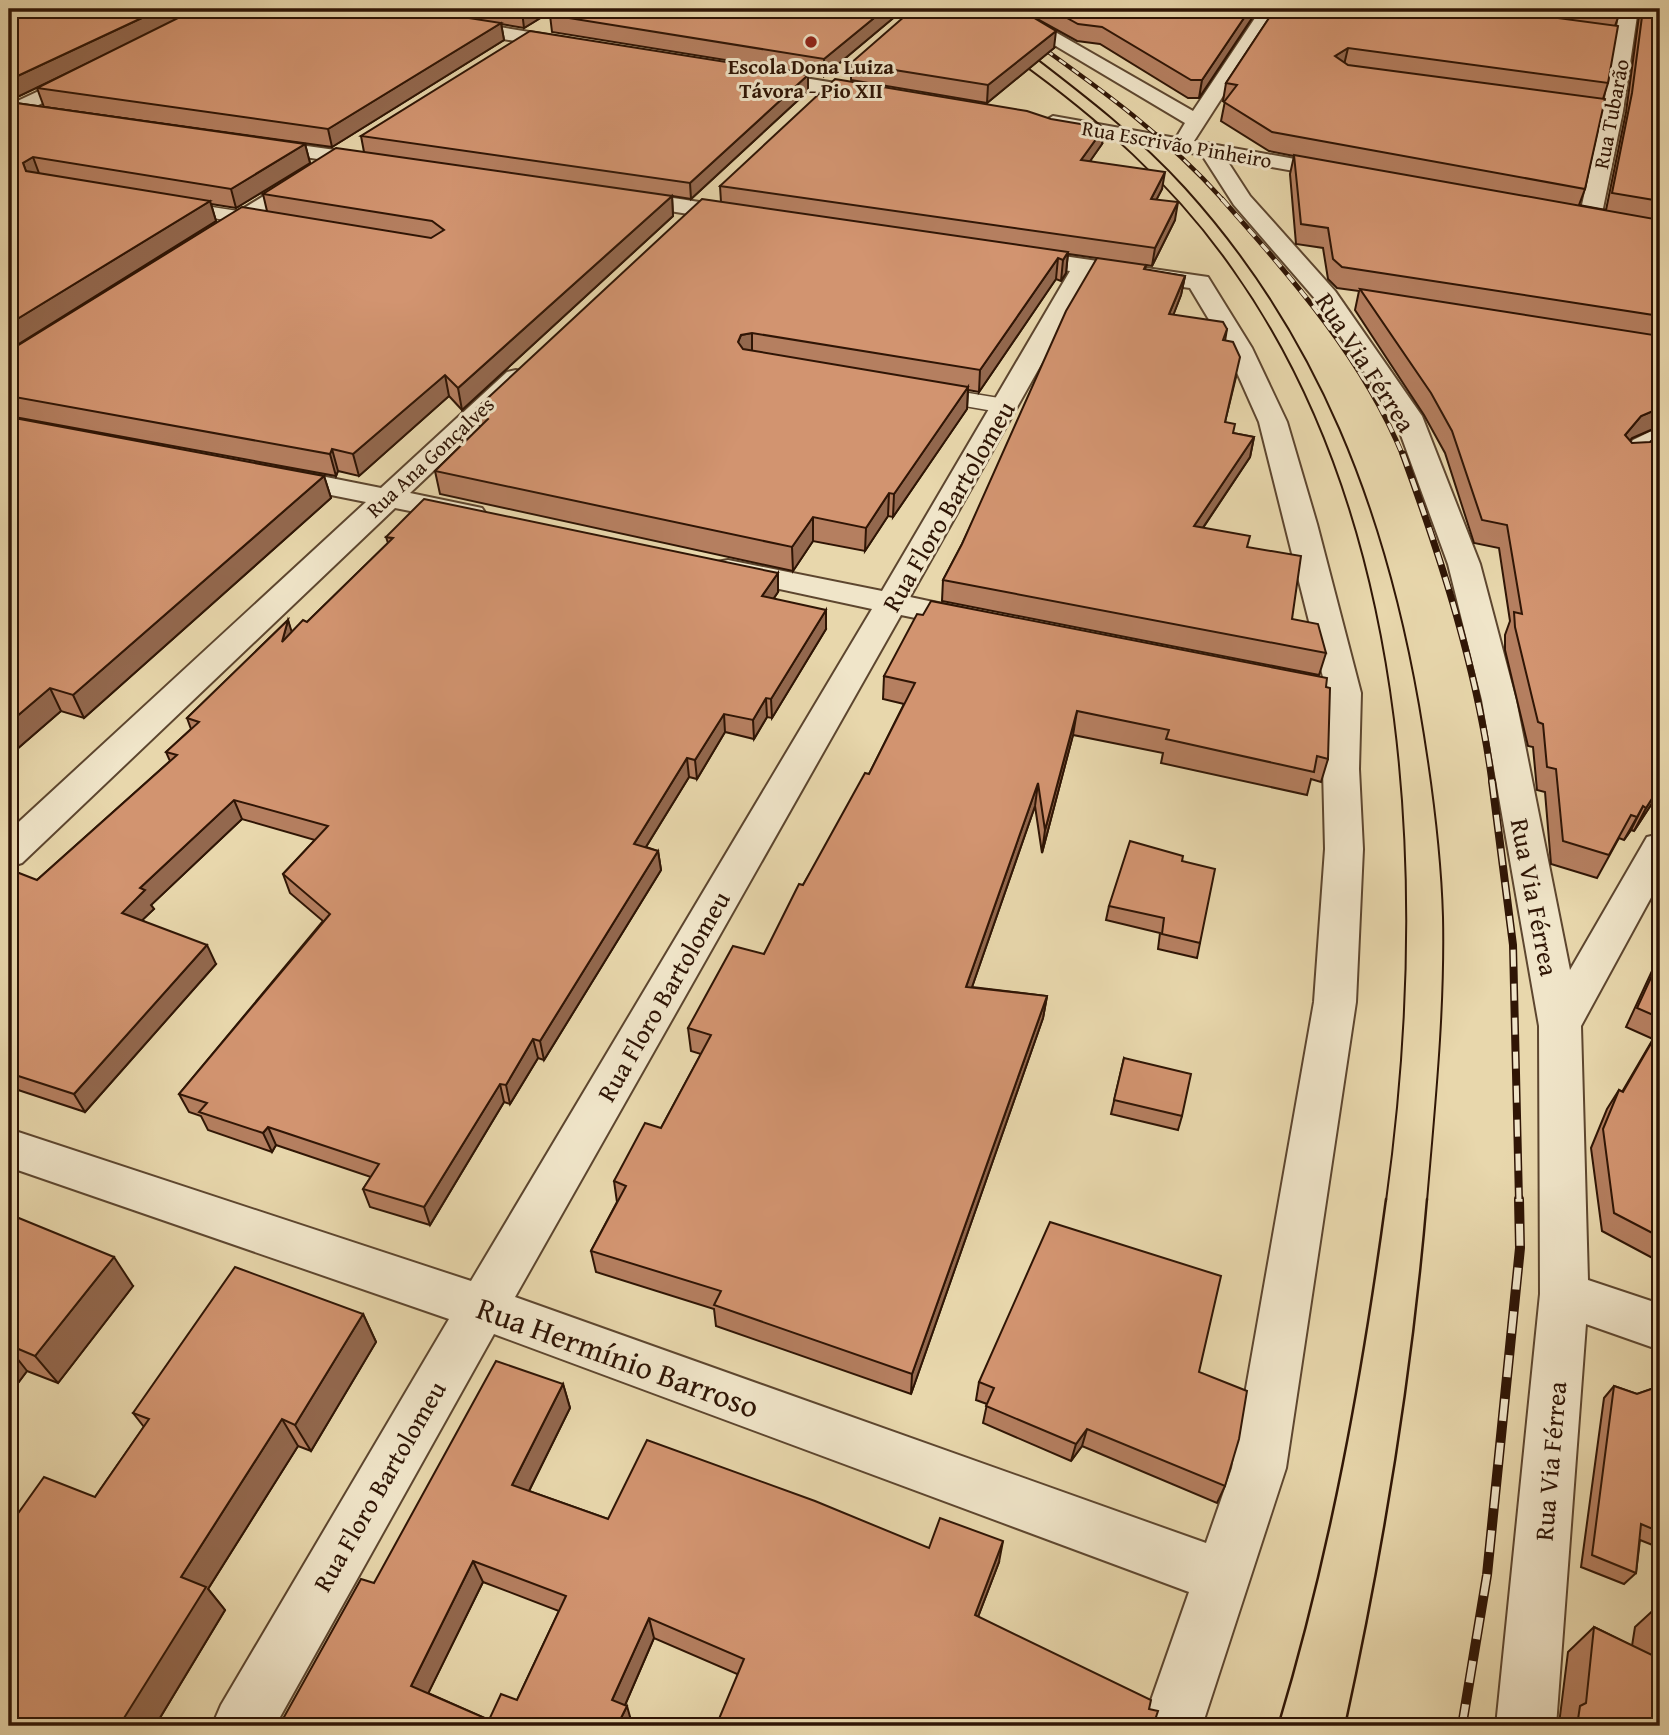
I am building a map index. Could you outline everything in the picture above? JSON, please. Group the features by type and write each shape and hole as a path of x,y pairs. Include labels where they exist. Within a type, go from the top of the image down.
{"street":[{"path":"360,9 596,49"},
{"path":"1003,9 1197,122"},
{"path":"1182,144 1270,9"},
{"name":"Rua Tubarão","path":"1590,218 1613,111 1618,36 1629,9"},
{"path":"494,58 550,23"},
{"path":"10,111 111,63"},
{"path":"817,97 855,63"},
{"path":"732,72 817,97 896,98"},
{"path":"1532,100 1613,111"},
{"path":"10,111 54,116"},
{"name":"Rua Escrivão Pinheiro","path":"1034,120 1359,176"},
{"path":"194,246 371,135"},
{"path":"229,141 404,166"},
{"name":"Rua Via Férrea","path":"1209,149 1242,200 1339,298 1408,416 1464,564 1499,700 1560,1026 1564,1294 1526,1726"},
{"path":"605,195 768,219"},
{"path":"1563,214 1614,223"},
{"path":"989,252 1199,282 1239,348 1273,422 1331,690 1341,769 1344,849 1335,1002 1259,1468 1172,1726"},
{"name":"Rua Floro Bartolomeu","path":"242,1726 481,1307 892,604 1085,266"},
{"name":"Rua Ana Gonçalves","path":"9,853 538,357"},
{"path":"252,471 496,520"},
{"path":"701,563 1002,625"},
{"path":"1560,1026 1660,847"},
{"name":"Rua Hermínio Barroso","path":"9,1148 481,1307 1223,1577"},
{"path":"1564,1294 1660,1327"}],"lane":[{"path":"160,204 292,226"},
{"path":"910,390 1005,406"},
{"path":"1631,457 1641,445 1660,434"}],"building":[{"path":"9,9 161,9 9,80"},
{"path":"196,9 411,9 501,23 328,129 37,88"},
{"path":"560,9 885,9 824,59 550,15"},
{"path":"913,9 1019,9 1056,31 988,85 851,63"},
{"path":"1051,9 1250,9 1202,80 1191,80 1102,27 1078,24"},
{"path":"1275,9 1491,9 1618,26 1608,83 1348,48 1335,56 1348,65 1605,99 1585,189 1272,132 1224,102 1237,85 1226,83"},
{"path":"1643,9 1660,9 1660,201 1612,193 1632,93"},
{"path":"530,31 808,75 690,183 361,136"},
{"path":"835,79 1027,111 1051,119 1104,128 1081,160 1165,172 1151,199 1178,202 1155,248 720,186"},
{"path":"9,102 305,144 231,189 33,157 23,163 26,171 210,201 9,324"},
{"path":"336,148 672,196 458,388 445,375 353,454 332,449 330,454 9,396 9,351 242,207 431,238 444,230 432,221 263,194"},
{"path":"1294,155 1660,220 1660,316 1342,267 1333,259 1328,228 1301,224"},
{"path":"702,199 1068,252 1063,260 1058,258 980,370 752,333 741,335 738,342 743,349 968,387 894,494 889,493 866,528 813,517 792,547 435,471 488,419 477,408"},
{"path":"1097,258 1146,265 1144,269 1185,276 1169,314 1223,322 1227,329 1223,340 1233,342 1240,357 1225,422 1235,424 1233,433 1254,437 1194,526 1250,536 1247,547 1301,556 1292,619 1318,624 1326,653 943,580 962,544 1066,311"},
{"path":"1360,289 1660,336 1660,408 1641,416 1625,435 1632,443 1650,442 1660,433 1660,786 1637,817 1631,815 1609,855 1563,841 1556,769 1547,767 1543,724 1538,722 1515,627 1514,612 1522,614 1507,525 1482,520 1452,431 1431,393"},
{"path":"9,417 324,476 73,695 50,688 9,723"},
{"path":"424,499 778,573 762,596 826,610 771,699 766,698 753,720 724,714 695,760 687,758 634,844 658,851 540,1041 533,1039 506,1085 500,1084 424,1207 363,1189 379,1164 268,1127 263,1133 199,1112 207,1103 179,1094 330,914 283,874 328,826 234,800 140,888 145,890 122,913 207,945 74,1094 9,1073 9,883 19,873 37,880 177,755 166,752 199,722 187,718 288,620 282,642 303,620 307,622 393,538 386,537"},
{"path":"931,601 1327,678 1326,687 1330,688 1328,759 1317,756 1314,772 1166,739 1169,730 1077,711 1045,830 1038,783 966,987 1047,996 912,1374 714,1305 721,1291 591,1251 626,1186 614,1181 645,1123 661,1128 711,1035 688,1028 733,946 764,954 799,884 803,885 865,773 869,774 915,683 884,676 917,614 923,615"},
{"path":"1130,841 1183,856 1182,861 1215,869 1200,943 1162,934 1164,918 1109,906"},
{"path":"1660,958 1660,1018 1637,1008"},
{"path":"1660,1028 1660,1237 1614,1213 1603,1129 1619,1090 1623,1092"},
{"path":"1124,1058 1191,1074 1182,1116 1114,1100"},
{"path":"9,1214 114,1257 35,1356 9,1345"},
{"path":"1050,1222 1221,1276 1199,1372 1247,1391 1239,1439 1225,1486 1087,1429 1076,1444 986,1406 994,1388 979,1382"},
{"path":"235,1267 363,1314 295,1425 282,1419 181,1577 206,1587 119,1726 9,1726 9,1526 44,1477 95,1497 149,1419 133,1413"},
{"path":"496,1361 563,1384 512,1485 608,1519 647,1440 815,1501 929,1548 940,1518 1003,1541 975,1615 1151,1700 1149,1709 1158,1711 1153,1726 716,1726 744,1659 649,1618 612,1700 627,1706 617,1726 279,1726 361,1579 374,1583","holes":["473,1561 566,1596 517,1700 501,1694 489,1720 411,1686"]},
{"path":"1614,1386 1637,1394 1660,1386 1660,1532 1641,1524 1636,1573 1592,1555"},
{"path":"1594,1627 1658,1658 1660,1632 1660,1726 1577,1726 1580,1706 1586,1703"}],"tram line":[{"path":"1024,49 1147,150 1185,188 1232,245 1273,304 1309,365 1339,429 1365,495 1387,563 1405,633 1428,758 1440,864 1443,917 1442,988 1427,1201"},
{"path":"1014,58 1105,129 1160,181 1210,239 1233,270 1294,372 1340,482 1373,598 1394,719 1404,841 1406,964 1399,1085 1386,1201"},
{"path":"1278,1726 1329,1531 1355,1399 1386,1199"},
{"path":"1345,1726 1395,1464 1427,1199"}],"railway":[{"path":"1033,41 1109,96 1156,135 1223,200"},
{"path":"1222,199 1274,258 1346,352 1368,385 1403,456"},
{"path":"1403,454 1431,534 1468,657 1492,782"},
{"path":"1492,781 1513,945 1519,1201"},
{"path":"1462,1726 1487,1575 1520,1248 1519,1199"}],"place":[{"name":"Escola Dona Luiza Távora - Pio XII","path":"811,42"}]}
